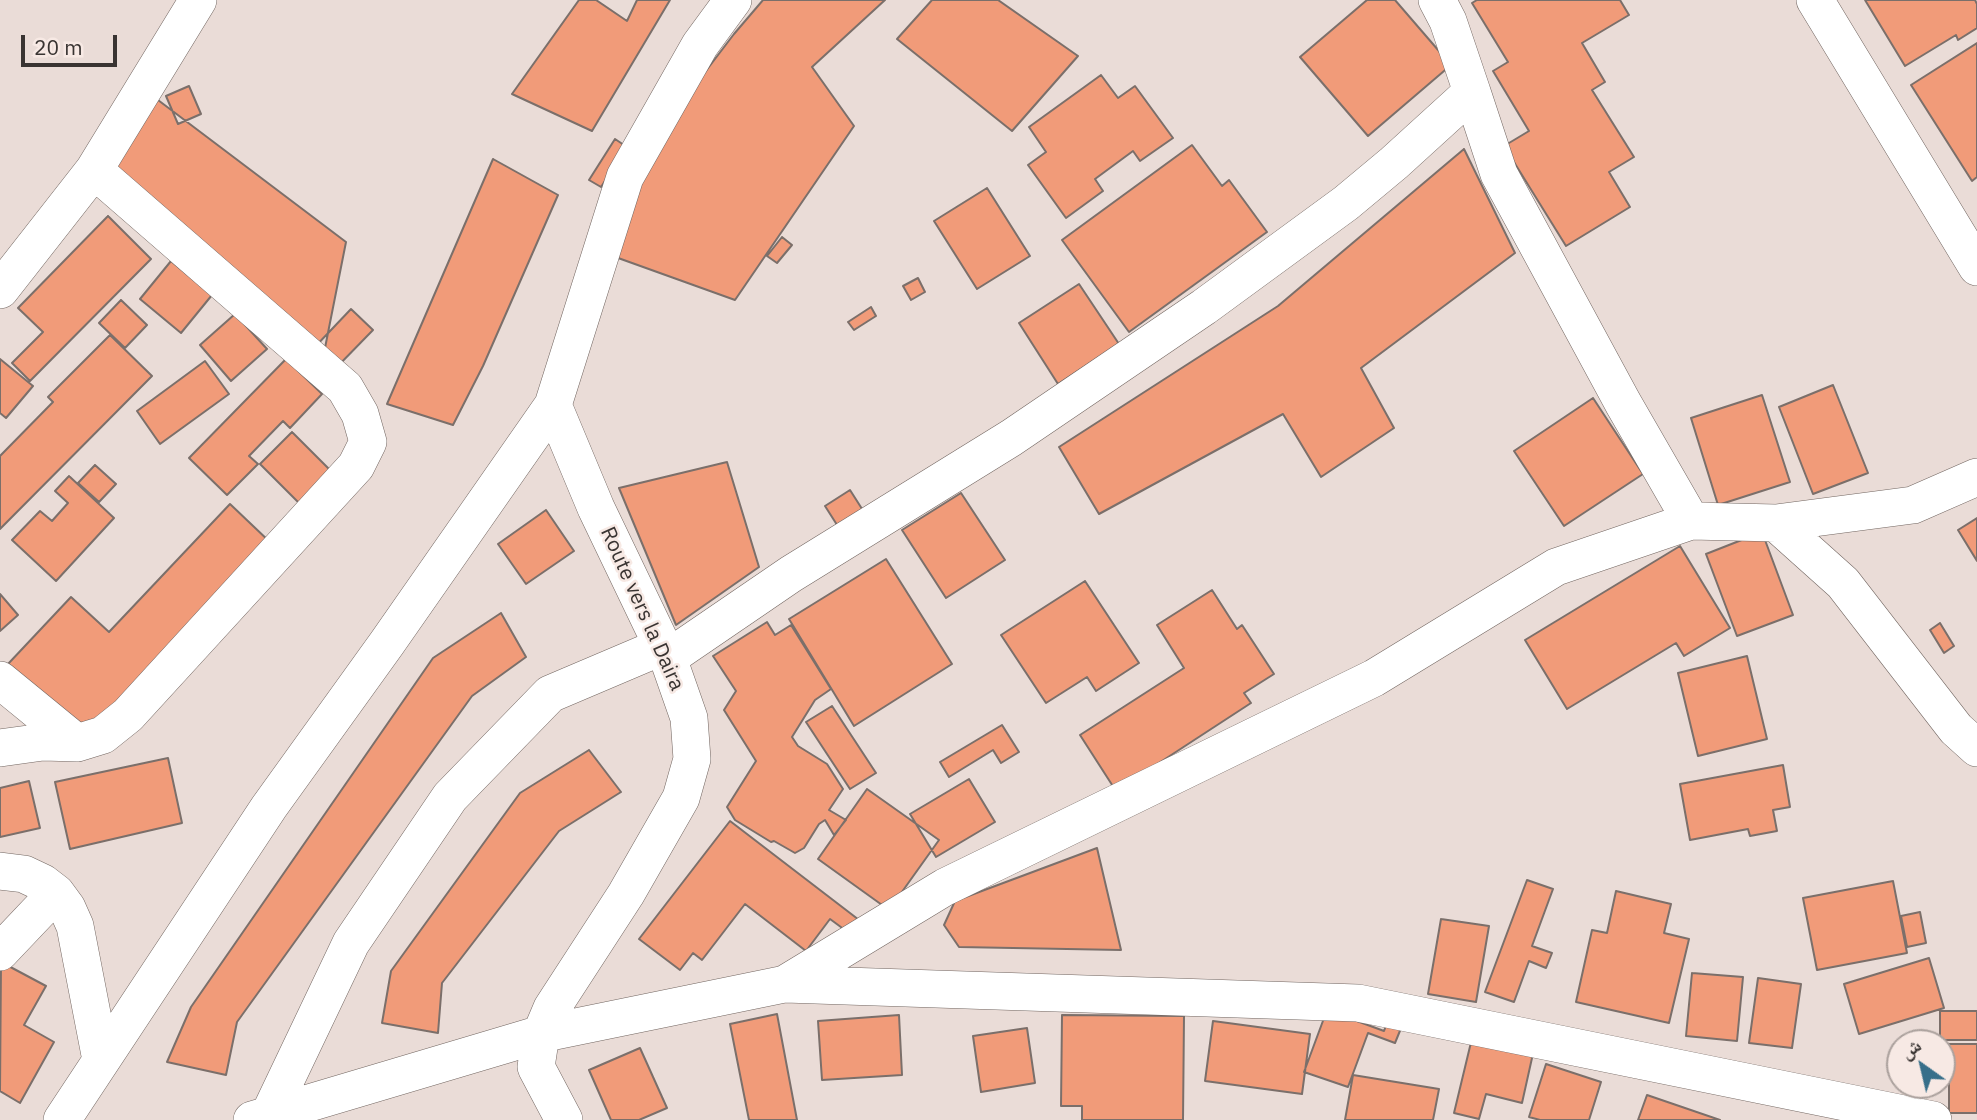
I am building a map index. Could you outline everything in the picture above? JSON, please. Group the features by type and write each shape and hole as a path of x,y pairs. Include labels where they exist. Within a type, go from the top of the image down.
{"street":[{"path":"0,290 94,170 198,0"},
{"path":"62,1120 269,807 553,405 625,177 700,45 733,0"},
{"path":"1437,0 1448,21 1499,174 1623,403 1691,521"},
{"path":"1815,0 1977,267"},
{"path":"266,1118 351,943 450,797 550,694 666,652 1011,438 1204,307 1346,203 1472,92"},
{"path":"0,748 43,742 77,743 103,735 128,715 356,466 368,442 360,414 345,388 94,170"},
{"name":"Route vers la Daira","path":"530,1047 626,894 681,797 692,758 689,718 666,652 596,508 553,405"},
{"path":"785,984 945,887 1374,678 1556,566 1691,521 1776,523 1913,505 1977,477"},
{"path":"1776,523 1843,583 1956,729 1977,748"},
{"path":"0,680 77,743"},
{"path":"0,871 24,874 57,893 75,926 101,1060"},
{"path":"0,952 57,893"},
{"path":"266,1118 317,1110 530,1047 785,984 1358,1003 1893,1116 1933,1120"},
{"path":"530,1047 564,1120"}],"building":[{"path":"579,0 596,0 627,21 637,0 670,0 592,131 512,94"},
{"path":"763,0 885,0 812,67 854,126 735,300 607,254 661,130"},
{"path":"932,0 998,0 1078,56 1012,131 897,39"},
{"path":"1367,0 1395,0 1451,65 1368,136 1300,57"},
{"path":"1477,0 1620,0 1629,15 1582,43 1605,82 1592,90 1634,157 1609,172 1630,207 1566,246 1504,146 1529,131 1493,71 1508,62 1472,3"},
{"path":"1865,0 1975,0 1977,28 1958,40 1956,35 1905,66"},
{"path":"1977,43 1977,177 1972,181 1911,85"},
{"path":"1101,75 1118,98 1135,86 1173,138 1140,161 1133,151 1095,179 1103,191 1066,218 1028,165 1046,152 1029,127"},
{"path":"189,86 201,114 178,124 166,96"},
{"path":"154,97 346,242 323,358 103,161"},
{"path":"615,139 627,147 601,187 589,180"},
{"path":"1192,145 1222,186 1229,180 1267,232 1129,332 1062,240"},
{"path":"1464,149 1515,253 1361,368 1394,428 1321,477 1283,414 1099,514 1059,447 1278,306"},
{"path":"493,159 558,195 483,366 453,425 387,404"},
{"path":"987,188 1030,256 977,289 934,221"},
{"path":"108,216 151,259 30,381 12,363 43,332 18,308"},
{"path":"782,237 792,245 777,263 767,256"},
{"path":"171,261 212,295 181,333 140,299"},
{"path":"918,278 925,292 911,300 903,286"},
{"path":"1079,284 1119,344 1058,384 1019,323"},
{"path":"121,300 147,325 125,348 99,323"},
{"path":"871,307 876,316 854,330 848,322"},
{"path":"351,309 373,330 333,371 312,350"},
{"path":"235,314 267,349 231,381 200,345"},
{"path":"110,335 152,376 0,529 0,456 53,402 48,397"},
{"path":"0,359 33,386 6,418 0,413"},
{"path":"286,359 322,394 290,428 283,421 249,456 258,464 227,495 189,458"},
{"path":"205,361 229,394 160,444 137,411"},
{"path":"1833,385 1868,473 1813,494 1779,407"},
{"path":"1762,395 1790,482 1718,505 1691,418"},
{"path":"1593,398 1643,474 1564,526 1514,451"},
{"path":"292,432 332,472 299,503 260,464"},
{"path":"727,462 759,567 676,625 619,488"},
{"path":"95,465 116,484 99,502 78,483"},
{"path":"69,476 114,518 56,581 12,540 40,511 52,521 68,503 55,491"},
{"path":"850,490 864,512 839,528 825,506"},
{"path":"961,493 1005,560 946,598 902,530"},
{"path":"230,504 272,544 85,737 8,664 71,597 109,632"},
{"path":"546,510 574,551 526,584 498,544"},
{"path":"1977,518 1977,561 1958,530"},
{"path":"1762,532 1793,615 1737,636 1706,554"},
{"path":"1680,546 1730,628 1684,656 1676,643 1567,709 1525,640"},
{"path":"886,559 952,664 854,726 789,619"},
{"path":"1085,581 1139,663 1096,691 1087,677 1046,703 1001,635"},
{"path":"1212,590 1237,629 1242,625 1274,674 1244,693 1251,703 1116,791 1080,735 1184,668 1157,625"},
{"path":"0,594 18,615 0,631"},
{"path":"501,613 526,657 472,696 237,1022 226,1075 167,1062 191,1007 433,658"},
{"path":"767,622 775,635 791,625 831,689 815,700 792,737 798,746 827,764 843,789 829,810 846,820 834,835 825,820 819,824 804,848 795,853 735,820 727,807 756,761 724,710 736,691 713,656"},
{"path":"1940,623 1954,646 1944,653 1930,630"},
{"path":"1747,656 1767,739 1698,756 1678,673"},
{"path":"832,706 876,773 850,789 806,722"},
{"path":"1002,725 1019,752 1001,763 993,750 949,777 940,762"},
{"path":"589,750 621,792 559,831 442,983 438,1033 382,1023 391,971 520,793"},
{"path":"168,758 182,823 70,849 55,782"},
{"path":"1783,765 1790,807 1773,810 1777,831 1750,836 1748,829 1690,840 1680,784"},
{"path":"969,779 995,822 936,857 910,814"},
{"path":"29,781 40,828 0,837 0,788"},
{"path":"867,789 939,840 889,910 818,859"},
{"path":"730,821 863,923 853,936 830,919 806,951 745,904 702,960 693,953 680,970 639,939"},
{"path":"1097,848 1121,950 959,947 944,925 955,901"},
{"path":"1527,880 1553,889 1532,946 1552,953 1546,968 1529,961 1514,1002 1485,992"},
{"path":"1893,881 1907,953 1817,970 1803,898"},
{"path":"1616,891 1671,904 1664,933 1689,939 1669,1023 1576,1002 1592,930 1607,933"},
{"path":"1920,912 1926,943 1907,947 1901,916"},
{"path":"1441,919 1489,926 1476,1002 1428,994"},
{"path":"1929,958 1944,1008 1859,1034 1844,984"},
{"path":"1,962 46,986 24,1025 54,1042 20,1103 0,1091"},
{"path":"1692,973 1743,977 1737,1041 1686,1036"},
{"path":"1758,978 1801,984 1792,1048 1749,1043"},
{"path":"1327,1010 1384,1031 1392,1010 1406,1016 1395,1043 1368,1033 1348,1087 1304,1072"},
{"path":"1940,1011 1977,1011 1977,1040 1956,1040 1956,1029 1940,1029"},
{"path":"777,1014 797,1120 749,1120 730,1024"},
{"path":"899,1015 902,1075 822,1080 818,1021"},
{"path":"1062,1015 1184,1016 1183,1120 1082,1120 1082,1106 1061,1106"},
{"path":"1213,1021 1310,1034 1302,1094 1205,1081"},
{"path":"1027,1028 1035,1083 981,1092 973,1036"},
{"path":"1473,1034 1534,1049 1522,1103 1486,1094 1479,1119 1454,1113"},
{"path":"1956,1044 1977,1044 1977,1113 1949,1113 1949,1099 1956,1099"},
{"path":"640,1048 667,1108 639,1120 611,1120 589,1070"},
{"path":"1546,1064 1601,1082 1589,1120 1540,1120 1529,1117"},
{"path":"1353,1075 1439,1089 1433,1120 1345,1120"},
{"path":"1647,1095 1720,1120 1638,1120"}]}
